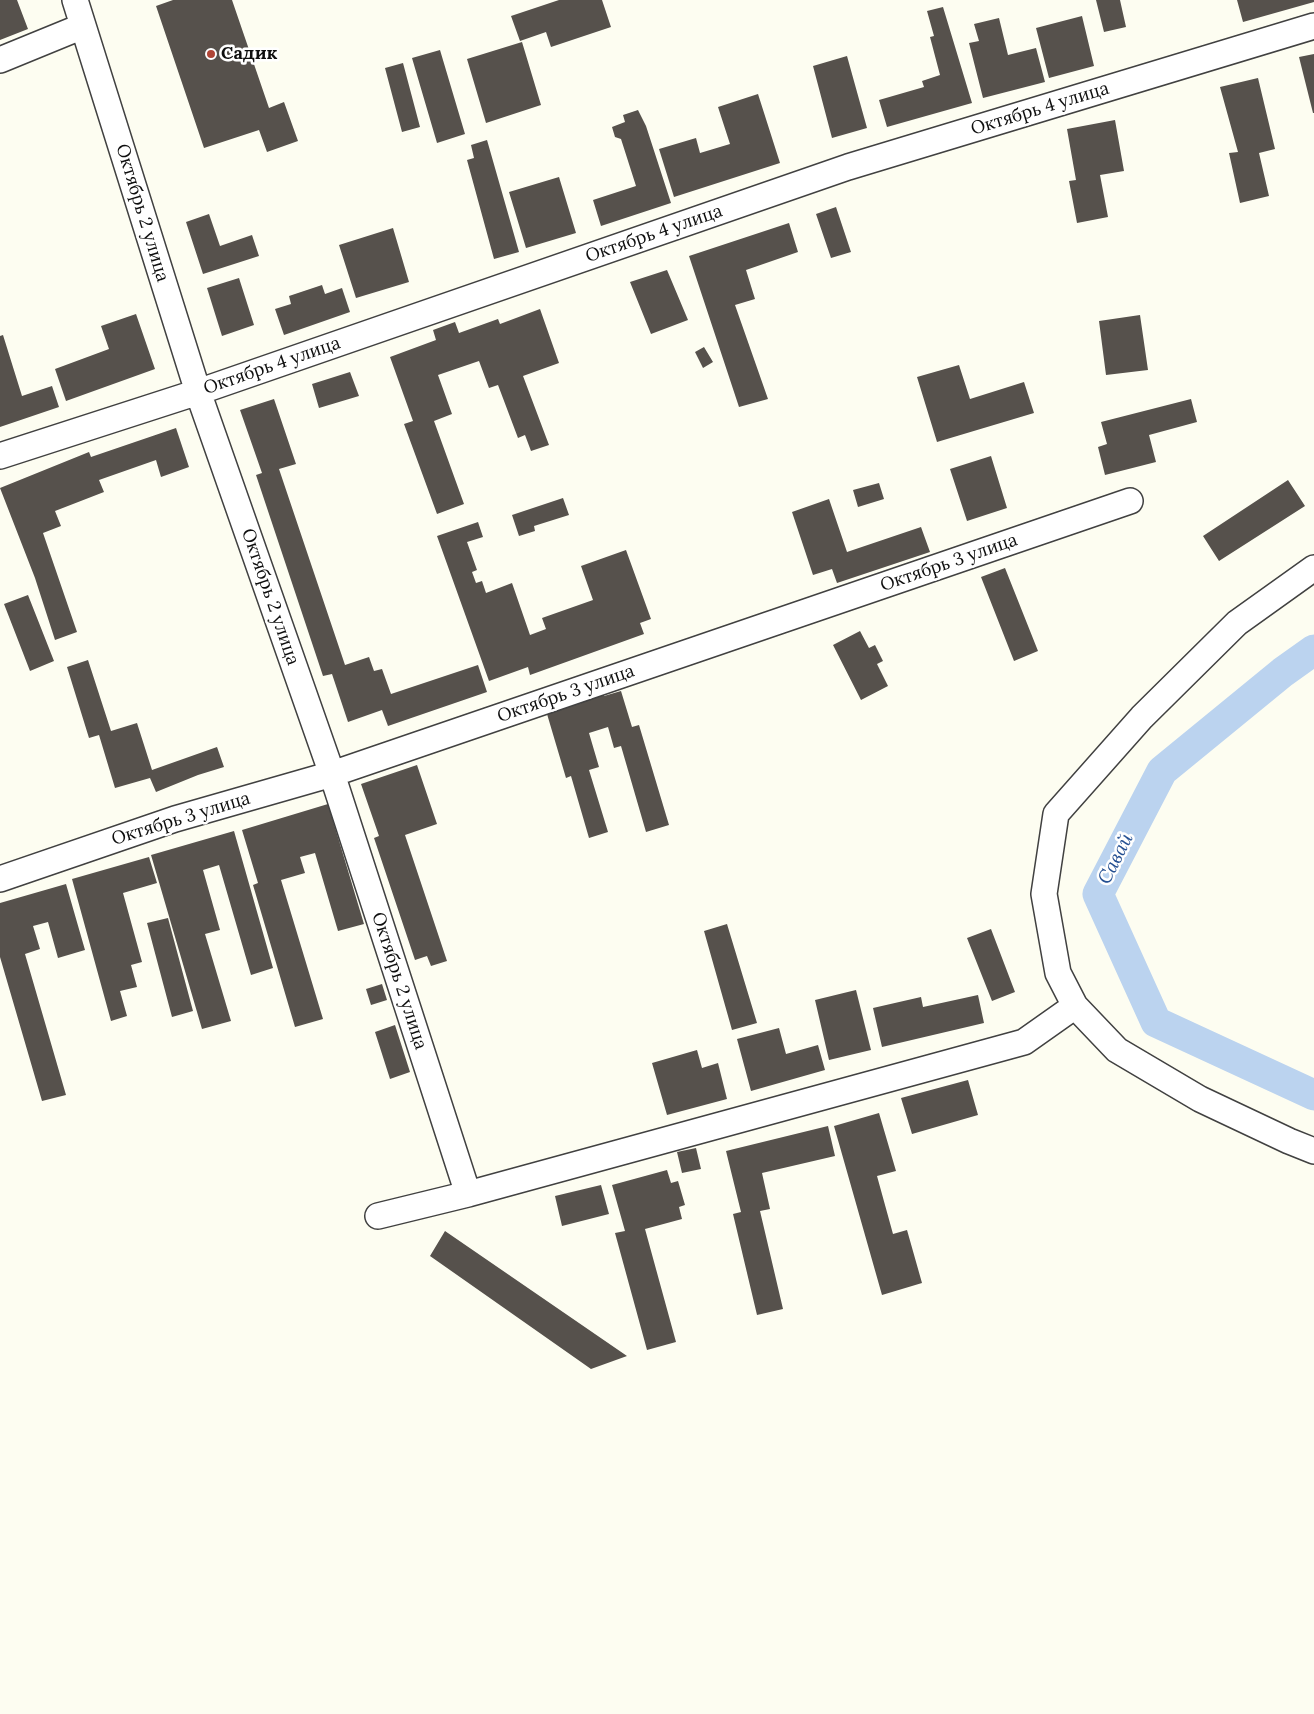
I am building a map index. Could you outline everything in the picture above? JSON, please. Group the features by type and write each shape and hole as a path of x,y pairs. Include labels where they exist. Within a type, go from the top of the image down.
{"street":[{"name":"Октябрь 2 улица","path":"75,0 198,392 332,774 468,1194"},
{"path":"0,60 83,26"},
{"name":"Октябрь 4 улица","path":"0,456 198,392 848,166 1314,26"},
{"name":"Октябрь 3 улица","path":"0,879 175,819 332,774 1130,501"},
{"path":"1314,568 1237,623 1142,717 1056,814 1044,894 1058,974 1075,1006 1117,1050 1200,1099 1289,1142 1314,1151"},
{"path":"378,1216 468,1194 1024,1042 1075,1006"}],"building":[{"path":"0,0 17,0 28,29 0,40"},
{"name":"Садик","path":"173,0 232,0 269,108 284,102 298,141 267,152 259,130 204,148 156,6"},
{"path":"559,0 602,0 611,27 551,47 546,32 520,41 511,16"},
{"path":"1096,0 1120,0 1126,27 1104,32"},
{"path":"1237,0 1314,0 1314,2 1243,22"},
{"path":"943,7 972,103 887,127 879,100 924,87 922,81 940,75 930,37 934,36 927,11"},
{"path":"1082,16 1094,66 1049,78 1036,28"},
{"path":"999,18 1008,55 1036,48 1045,82 983,98 969,43 979,41 974,24"},
{"path":"522,42 541,105 486,123 467,59"},
{"path":"440,50 465,134 437,143 412,58"},
{"path":"1314,54 1314,113 1313,113 1299,57"},
{"path":"847,56 867,128 832,138 813,66"},
{"path":"403,63 420,127 402,132 385,68"},
{"path":"1258,78 1275,149 1259,153 1269,196 1240,203 1229,153 1238,152 1220,87"},
{"path":"758,94 780,163 674,197 659,149 696,138 700,153 730,144 718,107"},
{"path":"638,110 646,126 671,203 601,226 593,200 636,186 621,139 615,137 612,127 625,122 623,115"},
{"path":"1115,120 1124,171 1100,175 1108,217 1077,223 1069,181 1076,180 1067,129"},
{"path":"487,140 519,252 494,259 467,160 474,158 471,145"},
{"path":"559,177 576,233 526,248 509,192"},
{"path":"836,207 851,252 831,258 816,214"},
{"path":"209,214 220,246 252,235 259,256 203,274 186,222"},
{"path":"789,223 798,252 746,270 755,299 735,305 768,399 739,407 689,256"},
{"path":"393,228 409,282 356,298 339,245"},
{"path":"667,270 688,320 651,334 630,282"},
{"path":"239,278 254,325 222,336 207,288"},
{"path":"322,285 325,294 342,288 350,312 284,335 275,309 291,304 289,296"},
{"path":"540,309 559,363 523,376 549,445 531,451 525,435 518,438 498,385 489,388 479,361 438,375 452,414 434,421 464,504 437,514 404,424 413,421 390,357 436,340 433,330 455,322 459,333 498,319 500,324"},
{"path":"136,314 155,369 66,401 55,369 109,349 101,326"},
{"path":"1140,315 1148,370 1106,375 1099,321"},
{"path":"3,335 22,396 52,386 59,407 0,427 0,336"},
{"path":"704,347 713,362 703,368 695,352"},
{"path":"959,365 970,399 1024,382 1034,413 937,442 917,377"},
{"path":"350,372 359,396 319,408 312,384"},
{"path":"274,399 296,464 279,469 345,665 369,657 374,671 382,669 391,694 478,665 487,692 388,726 382,710 348,722 332,674 323,676 256,475 262,473 240,410"},
{"path":"1191,399 1197,422 1149,435 1156,462 1105,475 1098,447 1107,444 1101,422"},
{"path":"176,428 189,467 161,477 156,460 99,480 104,492 55,511 61,526 43,533 77,632 55,640 35,578 0,488 89,452 91,457"},
{"path":"991,456 1007,508 967,521 950,469"},
{"path":"1288,480 1305,506 1219,561 1203,536"},
{"path":"879,483 884,499 858,507 853,490"},
{"path":"563,498 569,515 534,526 535,531 519,536 512,515"},
{"path":"829,499 847,552 921,527 930,552 837,583 832,569 813,575 792,512"},
{"path":"478,522 483,537 467,542 477,570 472,572 476,583 482,581 486,593 512,583 530,635 546,629 542,618 593,600 581,566 626,550 651,619 640,623 644,634 530,675 528,667 489,681 437,536"},
{"path":"1005,568 1038,651 1014,661 981,577"},
{"path":"28,595 54,661 30,671 4,604"},
{"path":"860,631 869,648 875,645 883,661 877,664 888,686 861,700 833,645"},
{"path":"88,660 111,731 137,723 152,770 217,747 224,767 156,792 150,778 115,788 99,735 89,738 67,667"},
{"path":"603,691 604,696 621,691 632,727 639,725 669,825 646,832 621,746 614,748 608,727 589,733 599,767 589,770 608,832 589,838 571,776 566,778 547,714 581,703 580,698"},
{"path":"417,765 437,824 405,835 447,961 431,966 427,956 415,960 374,838 379,836 361,784"},
{"path":"328,804 364,924 338,931 315,853 300,857 305,873 281,880 323,1019 295,1027 253,885 258,883 242,830"},
{"path":"234,831 273,968 251,975 219,865 203,870 220,930 205,934 231,1021 202,1029 151,855"},
{"path":"149,857 157,883 123,893 142,962 131,965 137,987 120,991 127,1016 111,1021 72,879"},
{"path":"66,884 85,950 58,958 48,922 33,926 40,949 25,954 66,1095 42,1101 0,957 0,903"},
{"path":"168,918 193,1011 172,1017 147,923"},
{"path":"727,924 757,1023 732,1030 704,931"},
{"path":"991,929 1015,992 992,1001 967,938"},
{"path":"382,984 387,1000 371,1005 366,989"},
{"path":"856,990 871,1050 829,1060 815,1000"},
{"path":"978,995 984,1023 882,1047 873,1008 921,997 923,1007"},
{"path":"395,1025 410,1072 390,1079 375,1032"},
{"path":"779,1028 786,1054 818,1045 825,1070 751,1091 737,1039"},
{"path":"697,1050 702,1068 718,1063 727,1099 667,1115 652,1063"},
{"path":"968,1080 978,1115 912,1134 901,1098"},
{"path":"879,1113 896,1171 877,1176 893,1234 907,1230 922,1283 882,1295 834,1126"},
{"path":"828,1126 835,1156 762,1173 770,1209 760,1211 783,1309 757,1315 733,1214 741,1212 726,1151"},
{"path":"696,1148 701,1169 682,1173 677,1152"},
{"path":"667,1170 671,1183 678,1181 685,1205 679,1207 682,1219 645,1229 676,1342 647,1350 615,1233 625,1231 612,1185"},
{"path":"601,1185 609,1214 562,1226 555,1196"},
{"path":"445,1231 627,1356 591,1369 430,1256"}],"waterway":[{"name":"Савай","path":"1314,650 1283,672 1162,771 1098,894 1156,1022 1314,1095"}],"place":[{"name":"Садик","path":"211,54"}]}
